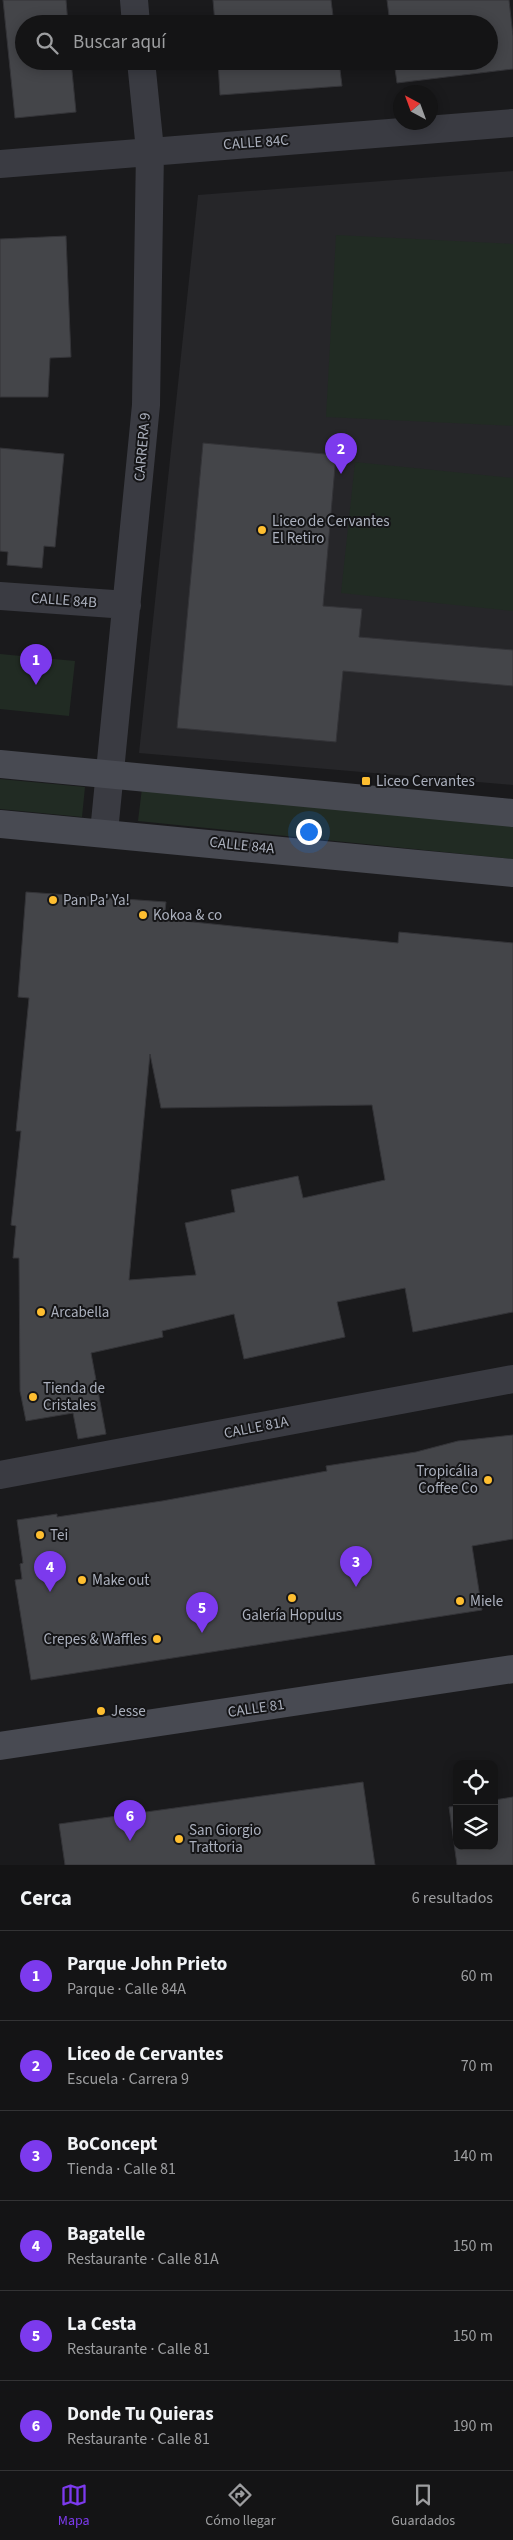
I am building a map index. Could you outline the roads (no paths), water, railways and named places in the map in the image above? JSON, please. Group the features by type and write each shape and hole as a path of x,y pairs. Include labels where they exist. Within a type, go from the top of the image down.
{"street":[{"path":"134,0 135,15"},
{"name":"CARRERA 9","path":"104,832 146,404 150,150 141,70"},
{"name":"CALLE 84C","path":"0,164 150,150 513,123"},
{"name":"CALLE 84B","path":"0,596 127,605"},
{"path":"0,764 513,813"},
{"name":"CALLE 84A","path":"0,824 104,832 513,873"},
{"name":"CALLE 81A","path":"0,1475 513,1379"},
{"name":"CALLE 81","path":"0,1746 513,1669"}],"place":[{"name":"Liceo de Cervantes","path":"341,474"},
{"name":"Liceo de Cervantes El Retiro","path":"262,530"},
{"name":"Parque John Prieto","path":"36,685"},
{"name":"Liceo Cervantes","path":"366,781"},
{"name":"Pan Pa' Ya!","path":"53,900"},
{"name":"Kokoa & co","path":"143,915"},
{"name":"Arcabella","path":"41,1312"},
{"name":"Tienda de Cristales","path":"33,1397"},
{"name":"Tropicália Coffee Co","path":"488,1480"},
{"name":"Tei","path":"40,1535"},
{"name":"Make out","path":"82,1580"},
{"name":"BoConcept","path":"356,1587"},
{"name":"Bagatelle","path":"50,1592"},
{"name":"Galería Hopulus","path":"292,1598"},
{"name":"Miele","path":"460,1601"},
{"name":"La Cesta","path":"202,1633"},
{"name":"Crepes & Waffles","path":"157,1639"},
{"name":"Jesse","path":"101,1711"},
{"name":"San Giorgio Trattoria","path":"179,1839"},
{"name":"Donde Tu Quieras","path":"130,1841"}]}
